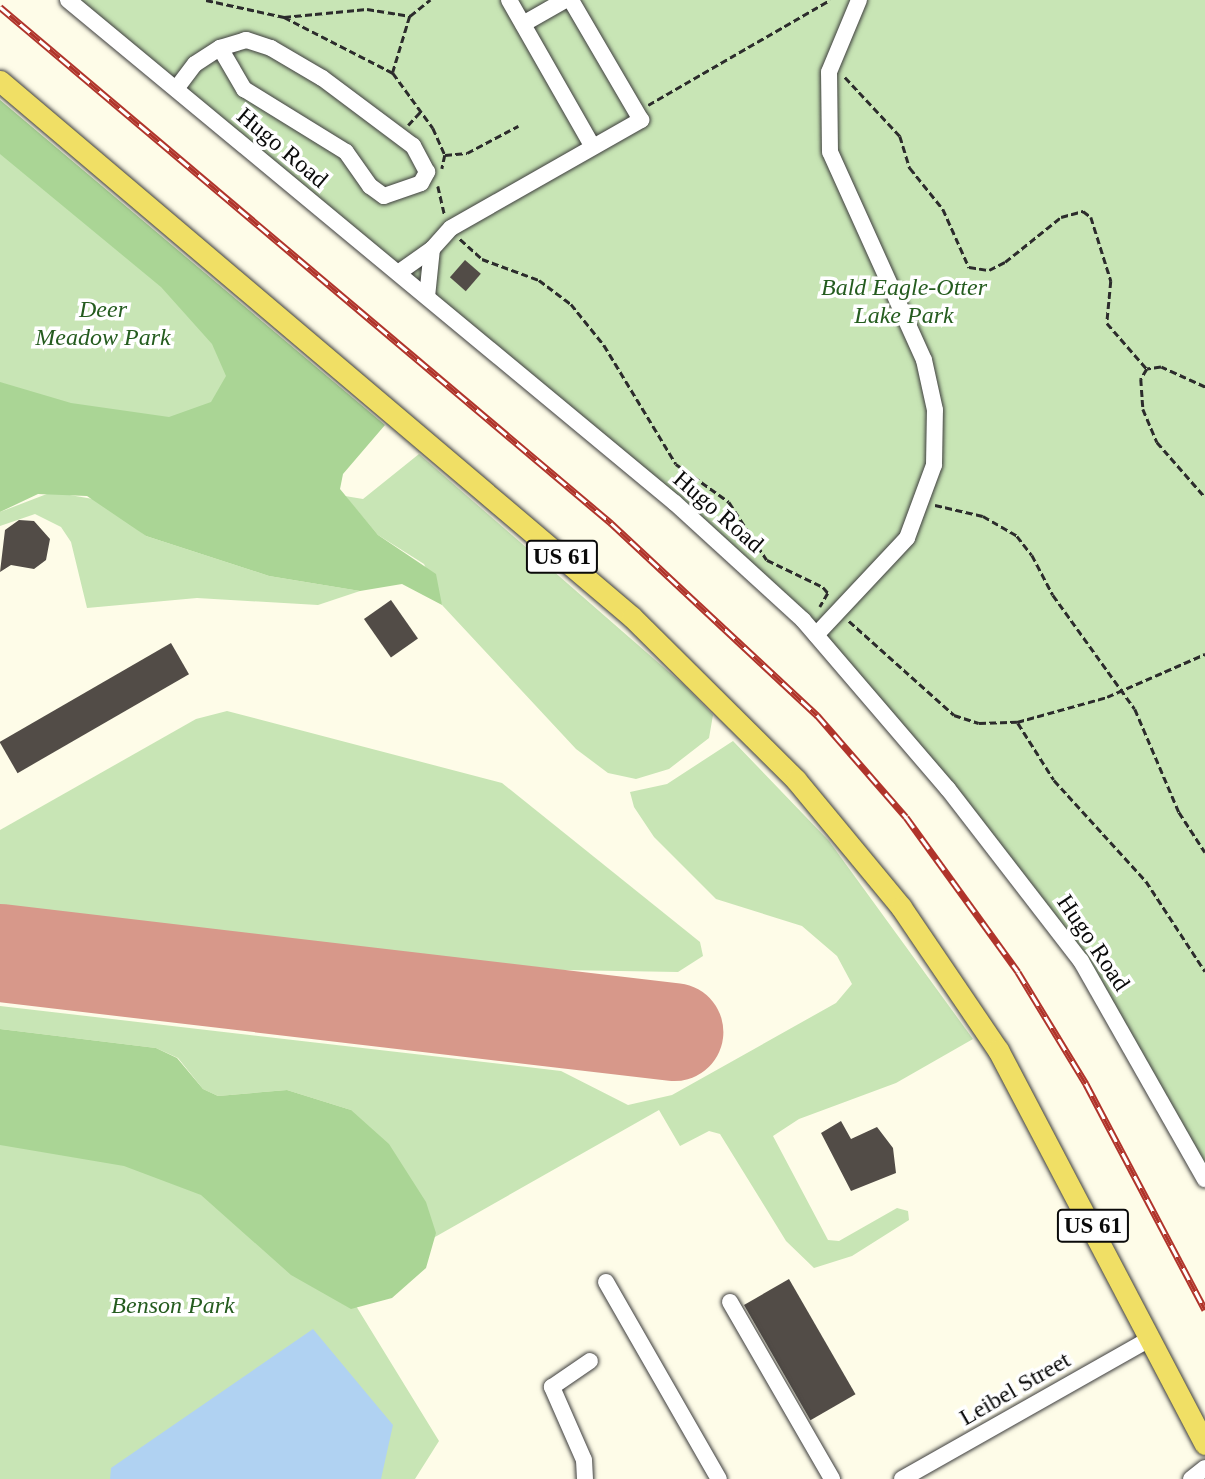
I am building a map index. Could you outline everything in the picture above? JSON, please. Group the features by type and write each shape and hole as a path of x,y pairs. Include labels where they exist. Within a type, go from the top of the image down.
{"main road":[{"name":"US 61","path":"0,81 616,603 763,743 879,879 980,1021 1151,1338 1205,1444"}],"street":[{"name":"Hugo Road","path":"68,0 675,503 816,635 1073,951 1205,1179"},
{"path":"509,0 593,147"},
{"path":"523,24 565,0"},
{"path":"398,274 432,249 451,229 641,120 571,0"},
{"path":"816,635 890,561 924,503 935,452 930,383 887,268 838,178 826,122 830,68 859,0"},
{"path":"176,89 195,64 220,48 246,40 271,48 401,134 426,172 413,189 384,196 346,152 244,89 220,48"},
{"path":"427,298 432,249"},
{"path":"606,1283 719,1479"},
{"path":"730,1302 832,1479"},
{"name":"Leibel Street","path":"902,1479 1151,1338"},
{"path":"585,1479 584,1460 552,1387 590,1361"},
{"path":"1191,1479 1205,1468"}],"path":[{"path":"206,0 284,18 393,73 445,155 436,192 451,229 482,259 539,280 571,304 604,345 676,464 729,502 766,560 828,593 841,611 954,715 979,723 1017,722 1124,690 1205,654"},
{"path":"393,73 410,16 430,0"},
{"path":"636,111 831,0"},
{"path":"284,18 367,9 410,16"},
{"path":"830,68 849,79 900,136 910,168 943,209 969,267 989,270 1005,262 1061,217 1083,211 1091,217 1111,281 1107,323 1147,369"},
{"path":"401,134 420,112"},
{"path":"445,155 467,153 518,126"},
{"path":"1147,369 1161,367 1205,387"},
{"path":"1147,369 1141,393 1150,429 1171,464 1205,496"},
{"path":"924,503 983,516 1017,536 1124,690 1179,812 1205,852"},
{"path":"816,635 815,618 828,593"},
{"path":"1017,722 1054,780 1146,881 1205,971"}],"green space":[{"name":"Bald Eagle-Otter Lake Park","path":"68,0 1205,0 1205,1175 1080,961 803,620"},
{"name":"Deer Meadow Park","path":"0,100 383,424 117,427 0,494"},
{"path":"0,100 385,425 343,474 340,489 378,535 436,574 442,605 402,584 360,591 269,576 146,536 87,496 38,494 0,512 0,382 71,403 169,417 211,402 226,376 212,344 161,287 0,154"},
{"path":"419,454 685,686 713,715 709,738 669,769 636,779 608,773 576,749 442,605 424,564 378,535 345,496 363,499"},
{"path":"52,492 99,500 146,536 269,576 360,591 318,605 197,598 87,608 71,542 61,527 35,514 0,526 0,512"},
{"path":"227,711 502,783 700,942 703,956 678,972 561,970 0,908 0,830 196,719"},
{"name":"Benson Park","path":"733,741 829,841 973,1039 896,1083 799,1119 773,1136 828,1240 839,1241 897,1208 908,1211 909,1220 852,1256 814,1268 786,1241 720,1134 709,1131 680,1146 659,1110 345,1288 439,1441 415,1479 0,1479 0,1093 351,1110 287,1090 218,1096 203,1089 178,1058 156,1048 0,1029 0,1006 561,1071 628,1105 672,1095 836,1003 852,984 837,956 802,926 716,899 654,837 634,807 630,792 667,784"},
{"path":"0,1029 156,1048 177,1058 203,1089 218,1096 287,1090 351,1110 389,1144 426,1202 436,1233 426,1268 392,1298 351,1309 291,1275 201,1195 124,1166 0,1145"}],"water":[{"path":"313,1329 393,1425 381,1479 110,1479 111,1468"}],"building":[{"path":"465,260 481,274 466,291 450,277"},
{"path":"19,520 34,521 50,539 46,560 34,569 11,565 0,572 5,530"},
{"path":"391,600 418,639 391,657 364,619"},
{"path":"171,643 189,674 18,773 0,742"},
{"path":"841,1121 851,1139 877,1127 893,1148 896,1173 851,1191 821,1133"},
{"path":"789,1279 855,1394 810,1420 744,1305"}],"runway":[{"path":"0,953 674,1032"}],"railway":[{"path":"0,7 611,523 817,715 906,817 1018,972 1086,1084 1205,1310"}]}
